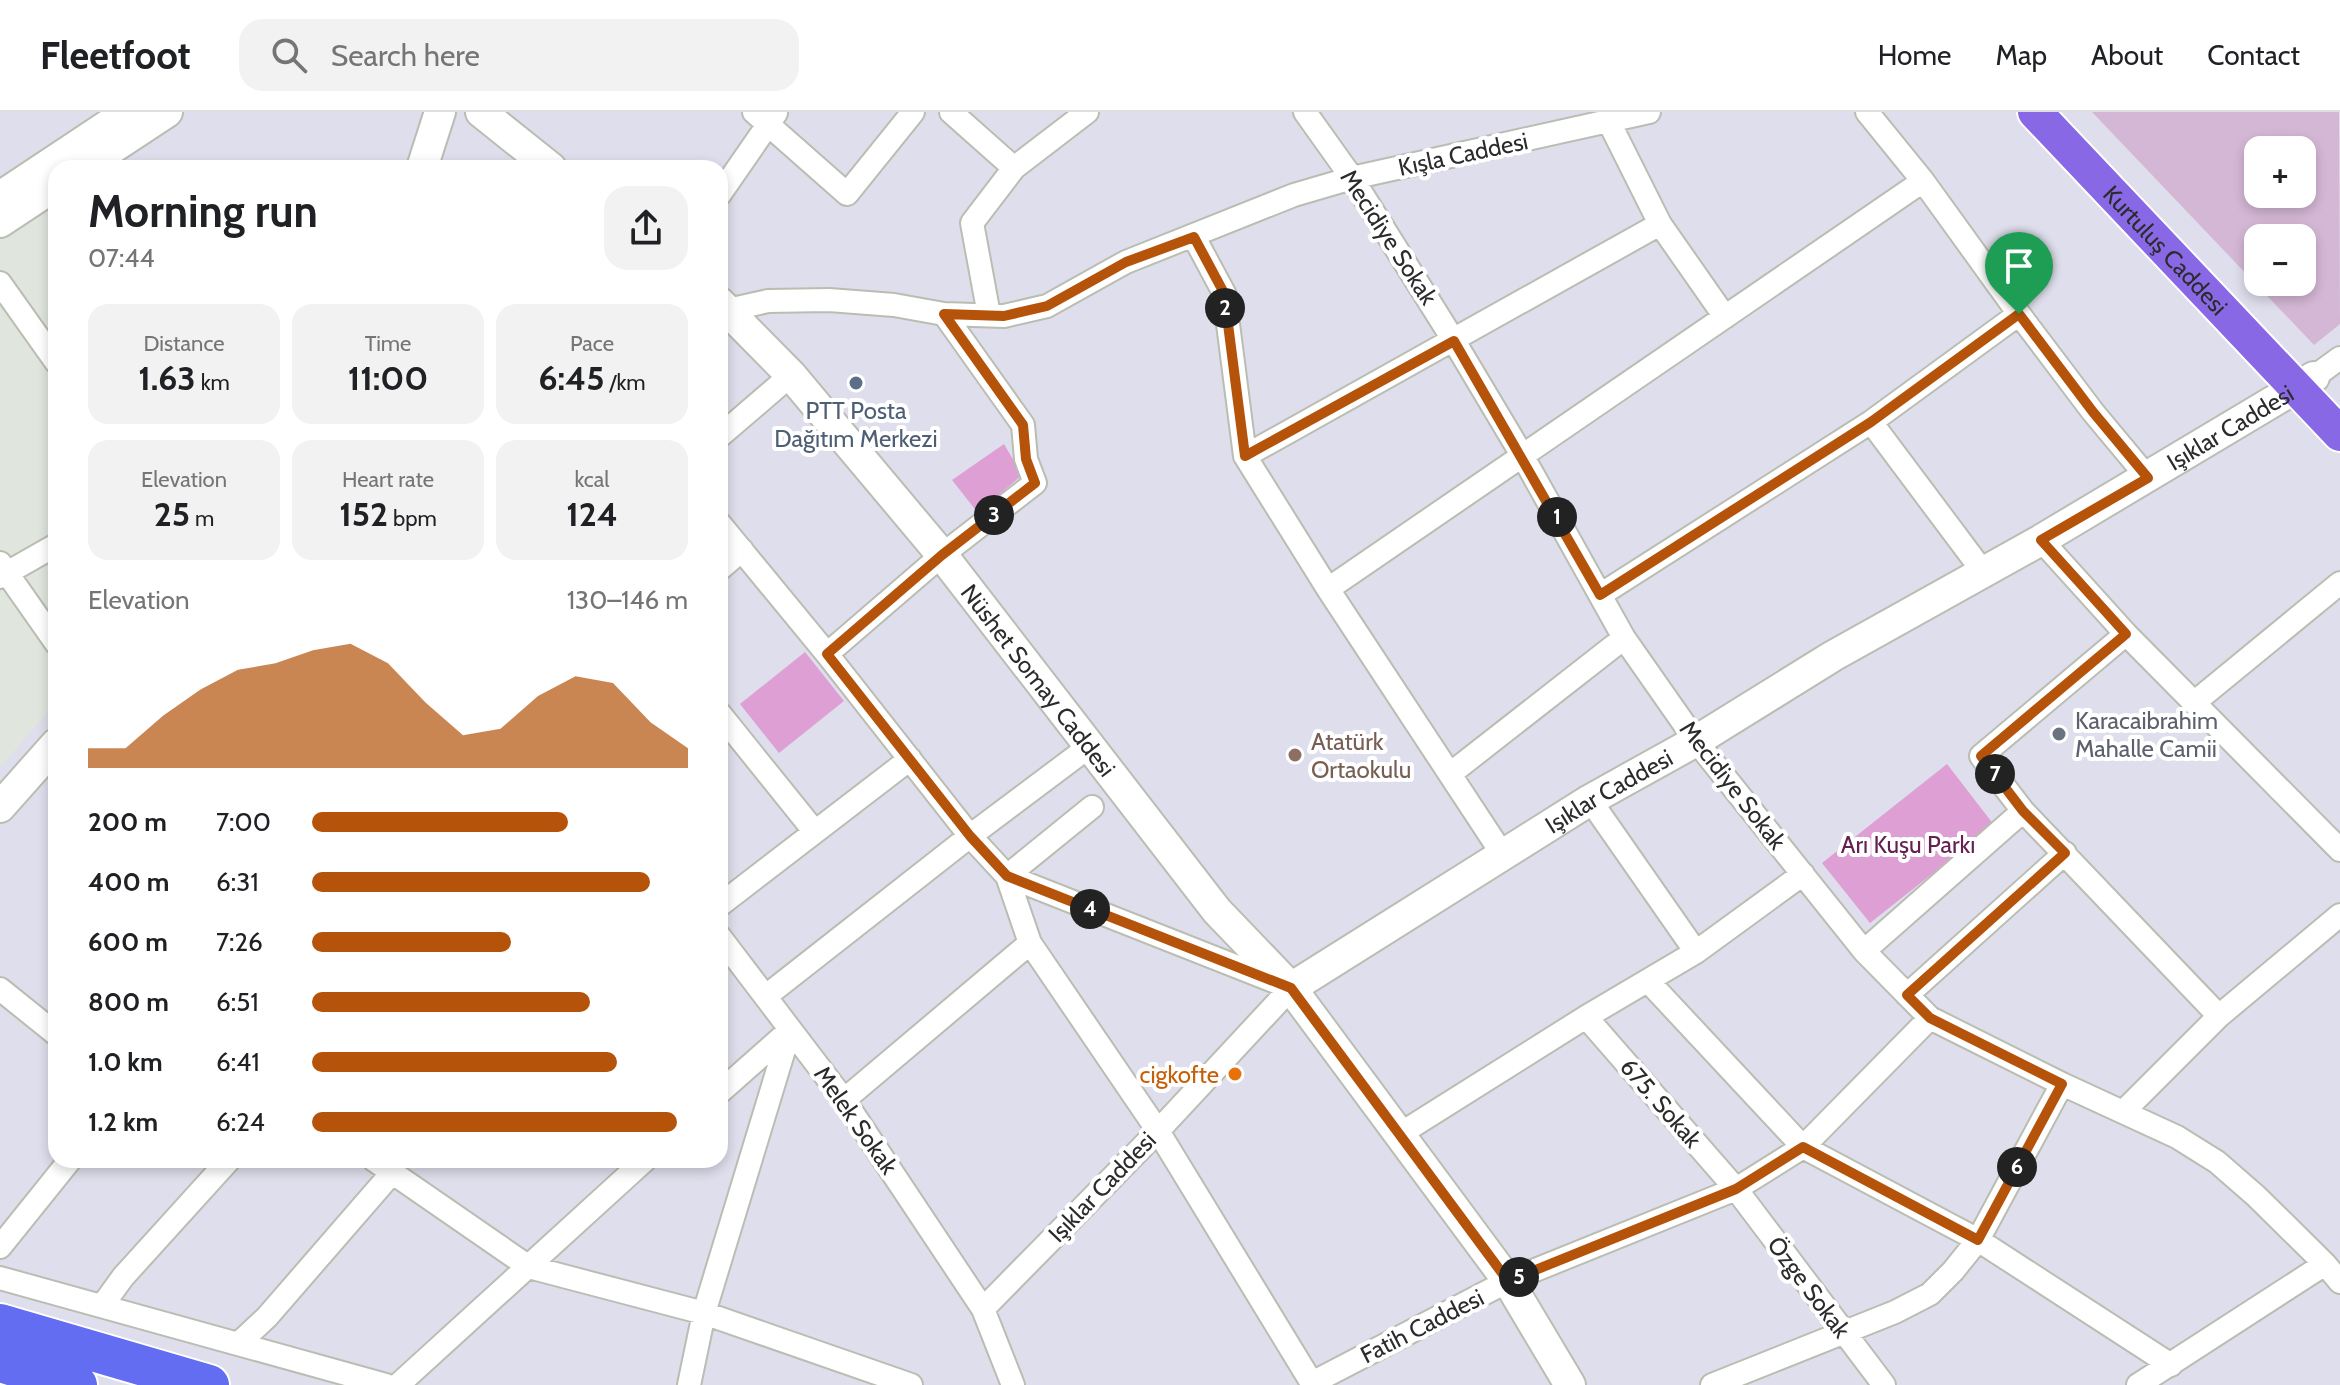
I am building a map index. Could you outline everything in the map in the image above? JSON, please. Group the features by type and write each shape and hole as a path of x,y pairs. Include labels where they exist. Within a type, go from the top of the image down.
{"highway":[{"path":"0,1324 209,1385"},
{"path":"0,1362 77,1385"}],"main road":[{"name":"Kurtuluş Caddesi","path":"2035,112 2316,374"},
{"name":"Kurtuluş Caddesi","path":"2062,112 2316,374"},
{"path":"2316,374 2340,404"},
{"path":"2316,374 2340,434"}],"street":[{"path":"55,160 127,112"},
{"path":"94,160 167,112"},
{"path":"425,160 440,112"},
{"path":"728,180 766,116 847,194 913,112"},
{"path":"951,112 1014,168"},
{"path":"989,315 972,223 1014,168 1087,112"},
{"name":"Mecidiye Sokak","path":"1305,112 1352,178 1454,341 1624,638 1696,741 1864,951 1930,1018 2177,1137 2217,1162 2256,1196 2340,1282"},
{"name":"Kışla Caddesi","path":"728,309 768,301 829,300 894,305 944,314 1004,316 1047,306 1126,262 1294,195 1352,178 1649,112"},
{"path":"1867,112 1923,181 2093,412 2148,478"},
{"path":"500,118 543,160"},
{"path":"1609,122 1660,224 1725,317"},
{"path":"0,197 48,165"},
{"path":"1328,589 1923,181"},
{"path":"0,222 48,190"},
{"path":"1245,456 1660,224"},
{"path":"1194,237 1224,293 1245,456 1328,589 1503,855"},
{"path":"0,283 48,351"},
{"path":"827,654 942,555 1035,483 1026,459 1023,425 944,314"},
{"path":"1600,595 1871,422 2019,314"},
{"name":"Nüshet Somay Caddesi","path":"728,315 791,375 942,555 1217,911 1291,988 1508,1281 1570,1385"},
{"name":"Işıklar Caddesi","path":"983,1309 1158,1131 1291,988 1590,800 1696,741 1833,656 2148,478 2316,374"},
{"path":"728,429 791,375"},
{"path":"1871,422 1984,573"},
{"path":"728,533 970,836 1007,876 1030,943 1158,1131 1312,1384"},
{"path":"2041,540 2126,634 2340,850"},
{"path":"48,549 2,571 48,632"},
{"path":"728,562 742,550"},
{"path":"2195,702 2340,583"},
{"path":"2126,634 1981,756 2023,811 2219,1016"},
{"path":"1450,774 1624,638"},
{"path":"728,724 815,832"},
{"path":"766,996 1090,746"},
{"path":"0,807 48,753"},
{"path":"728,899 910,759"},
{"path":"1590,800 1696,952"},
{"path":"1007,876 1092,807"},
{"path":"1864,951 2023,811"},
{"path":"1907,995 2065,853"},
{"path":"1400,1134 1696,952 1803,874"},
{"path":"1007,876 1291,988"},
{"path":"2124,1111 2219,1016 2340,915"},
{"path":"844,1100 1030,943"},
{"name":"Melek Sokak","path":"728,947 844,1100 983,1309 1013,1385"},
{"path":"1648,981 1803,1147 1978,1240 2171,1365"},
{"path":"0,989 48,1028"},
{"name":"675. Sokak","path":"1586,1017 1736,1189"},
{"name":"Fatih Caddesi","path":"1312,1384 1508,1281 1736,1189 1803,1147 1930,1018"},
{"path":"728,1085 790,1030"},
{"path":"689,1385 704,1313 790,1030"},
{"path":"1712,1385 1895,1312 1930,1294 1978,1240 2062,1084"},
{"path":"0,1247 64,1168"},
{"path":"102,1306 215,1168"},
{"path":"238,1344 267,1317 381,1168"},
{"path":"383,1168 529,1267 704,1313 911,1385"},
{"path":"398,1385 636,1168"},
{"name":"Özge Sokak","path":"1736,1189 1884,1385"},
{"path":"2138,1385 2325,1264"},
{"path":"0,1278 386,1385"}],"shaded area":[{"path":"2092,112 2339,112 2340,324 2314,345 2267,296 2316,296 2316,224 2244,224 2244,272"},
{"path":"41,206 48,207 48,711 0,768 0,233"}],"green space":[{"path":"1004,444 1022,475 978,513 952,480"},
{"path":"805,652 844,701 779,753 740,704"},
{"name":"Arı Kuşu Parkı","path":"1947,764 1994,825 1870,923 1822,863"}],"place":[{"name":"PTT Posta Dağıtım Merkezi","path":"856,383"},
{"name":"Karacaibrahim Mahalle Camii","path":"2059,734"},
{"name":"Atatürk Ortaokulu","path":"1295,755"},
{"name":"cigkofte","path":"1235,1074"}],"route":[{"path":"1194,237 1224,293 1245,456 1454,341 1600,595 1871,422 2019,314 2093,412 2148,478 2041,540 2126,634 1981,756 2023,811 2065,853 1907,995 1930,1018 2062,1084 1978,1240 1803,1147 1736,1189 1508,1281 1291,988 1007,876 970,836 827,654 942,555 1035,483 1026,459 1023,425 944,314 1004,316 1047,306 1126,262 1194,237"}]}
